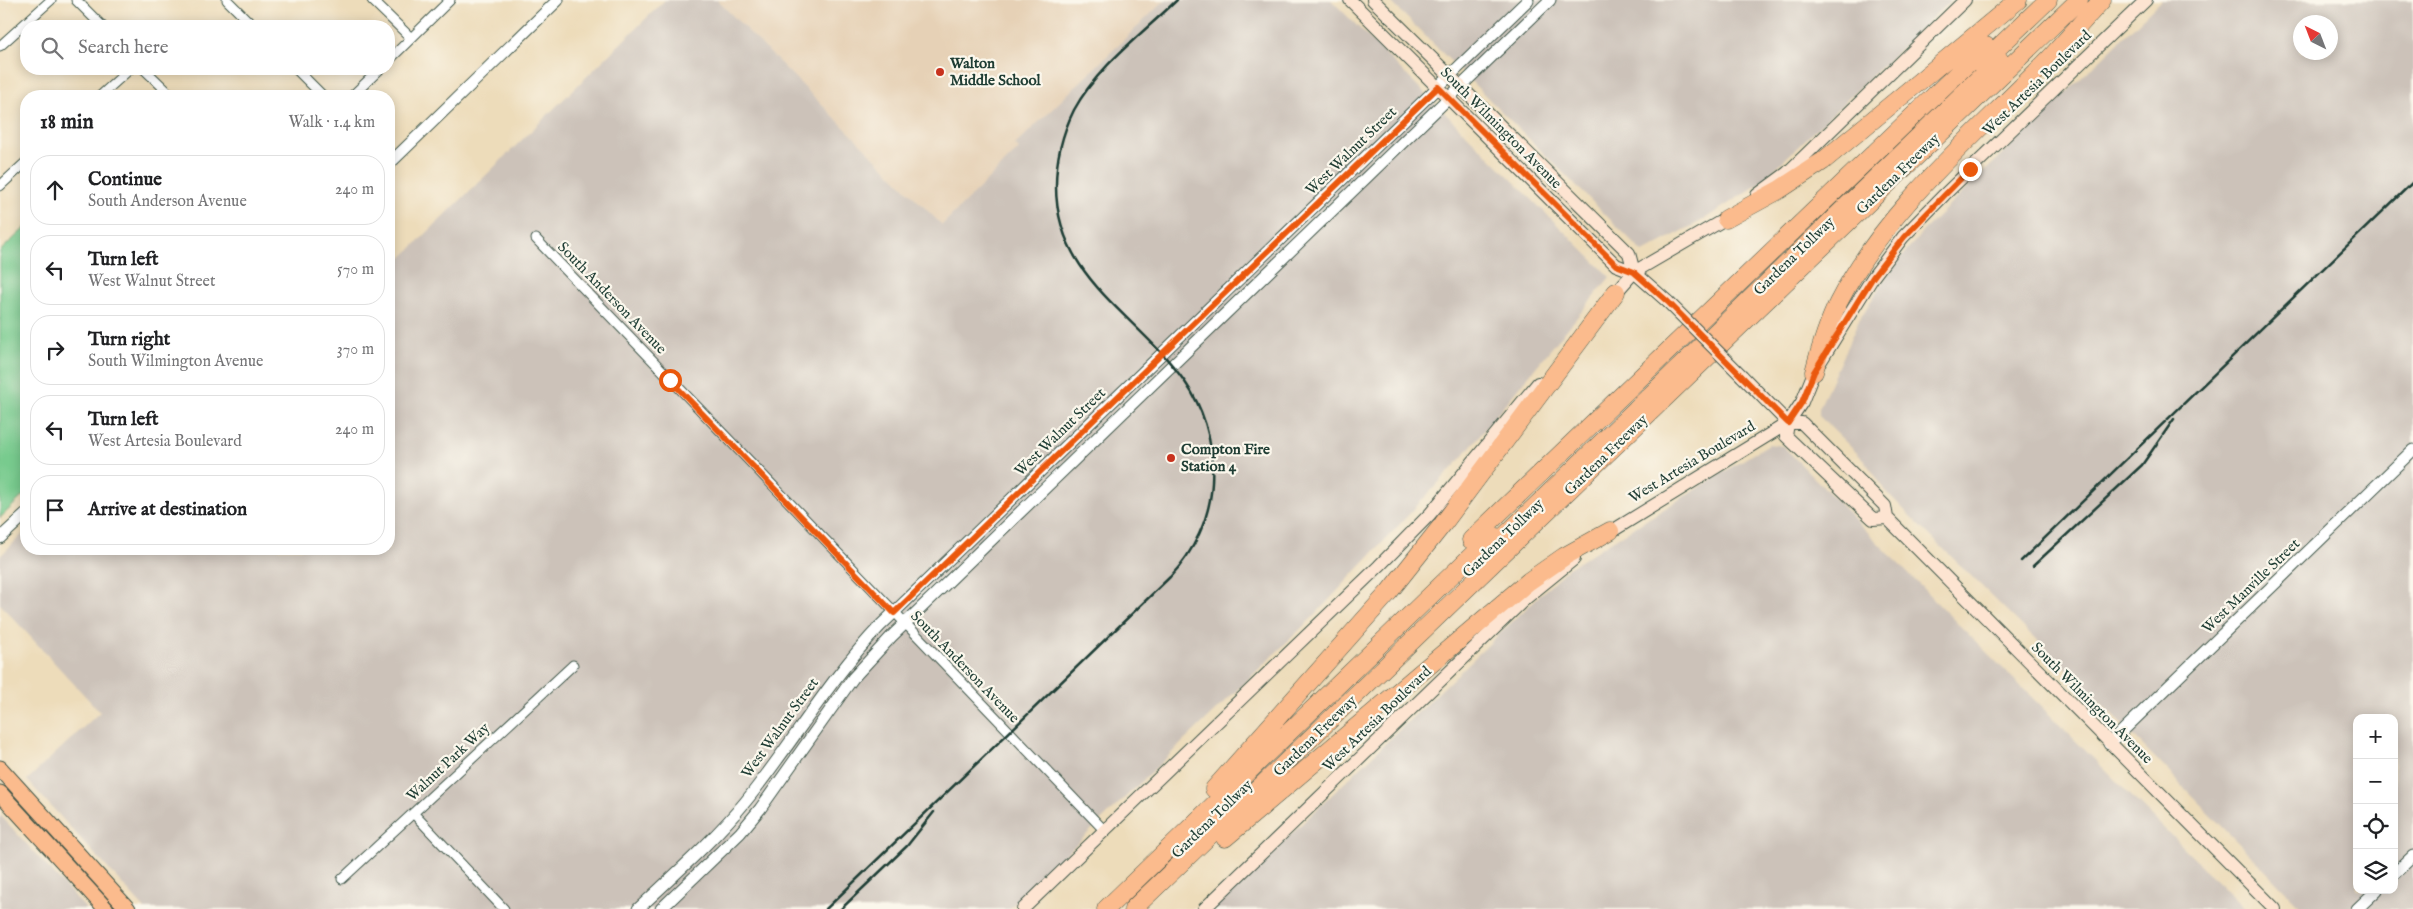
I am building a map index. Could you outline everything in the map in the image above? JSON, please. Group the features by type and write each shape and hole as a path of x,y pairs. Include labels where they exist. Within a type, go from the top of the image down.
{"highway":[{"path":"1726,219 1779,190 1823,162 2018,0"},
{"name":"Gardena Freeway","path":"1098,907 1319,692 1467,544 2035,0"},
{"name":"Gardena Tollway","path":"1098,907 2048,0"},
{"name":"Gardena Tollway","path":"1118,909 2062,0"},
{"name":"Gardena Freeway","path":"1133,909 2079,0"},
{"path":"1814,372 1837,305 1858,268 1890,223 1933,174 2051,56 2102,0"},
{"path":"1199,807 1389,592 1444,524 1616,292"},
{"path":"1193,853 1219,843 1529,581 1565,556 1610,531"}],"main road":[{"name":"South Wilmington Avenue","path":"1350,0 1616,265 1634,272 1668,302 1788,423 1802,423 1885,506 1887,518 2109,744 2276,909"},
{"name":"South Wilmington Avenue","path":"1373,0 1629,253 1634,272"},
{"path":"1023,909 1371,574 1424,519 1634,272 1726,219 1786,173 1965,0"},
{"name":"West Artesia Boulevard","path":"1204,909 1526,598 1610,531 1788,423 1802,402 1814,372 1873,277 1904,237 1944,195 2146,0"},
{"name":"South Wilmington Avenue","path":"1788,423 1786,436 1866,513 1873,519 1887,518"},
{"path":"0,768 128,909"},
{"path":"0,793 106,909"},
{"path":"93,895 100,877"}],"street":[{"path":"29,20 52,0"},
{"path":"76,0 96,20"},
{"path":"227,0 247,20"},
{"path":"372,0 393,20"},
{"path":"395,54 450,0"},
{"path":"395,158 558,0"},
{"name":"West Walnut Street","path":"638,909 735,814 842,668 894,613 1528,0"},
{"name":"West Walnut Street","path":"661,909 740,833 760,809 853,678 904,624 1550,0"},
{"path":"395,22 411,38"},
{"path":"0,46 20,28"},
{"path":"107,90 123,75"},
{"path":"150,75 166,90"},
{"path":"302,75 317,90"},
{"path":"358,90 374,75"},
{"path":"0,186 20,168"},
{"name":"South Anderson Avenue","path":"536,239 1104,830"},
{"name":"West Manville Street","path":"2109,744 2413,450"},
{"path":"0,538 20,520"},
{"name":"Walnut Park Way","path":"342,878 573,665"},
{"path":"412,813 504,909"},
{"path":"2398,870 2413,856"},
{"path":"2357,909 2373,894"}],"shaded area":[{"path":"665,0 717,0 942,225 1019,149 1015,145 1165,0 1331,0 1610,277 1457,463 1312,618 1009,909 145,909 27,780 100,712 0,604 0,556 20,537 20,555 395,555 395,264"},
{"name":"Walton Middle School","path":"717,0 1165,0 1015,145 1019,149 942,225"},
{"path":"1389,0 1951,0 1759,184 1703,220 1643,252"},
{"path":"2162,0 2413,0 2413,909 2303,909 2109,711 1913,519 1886,491 1864,460 1819,416 1819,408 1860,318 1890,272 1924,230"},
{"path":"1769,444 1783,446 1946,612 2245,909 1213,909 1567,569"},
{"path":"0,815 86,909 0,909"}],"green space":[{"path":"20,233 20,499 0,518 0,251"}],"railway":[{"path":"826,909 1170,577 1193,546 1204,522 1211,496 1212,456 1207,430 1198,405 1185,382 1166,358 1103,294 1085,272 1070,247 1060,219 1056,186 1057,167 1063,138 1074,110 1084,94 1121,51 1177,0"},
{"path":"2021,561 2413,182"},
{"path":"2033,566 2142,465 2174,419"},
{"path":"841,909 907,846 934,812"}],"place":[{"name":"Walton Middle School","path":"940,72"},
{"name":"Compton Fire Station 4","path":"1171,458"}],"route":[{"path":"670,380 894,613 1438,87 1616,265 1634,272 1668,302 1788,423 1802,402 1814,372 1873,277 1904,237 1970,169"}]}
